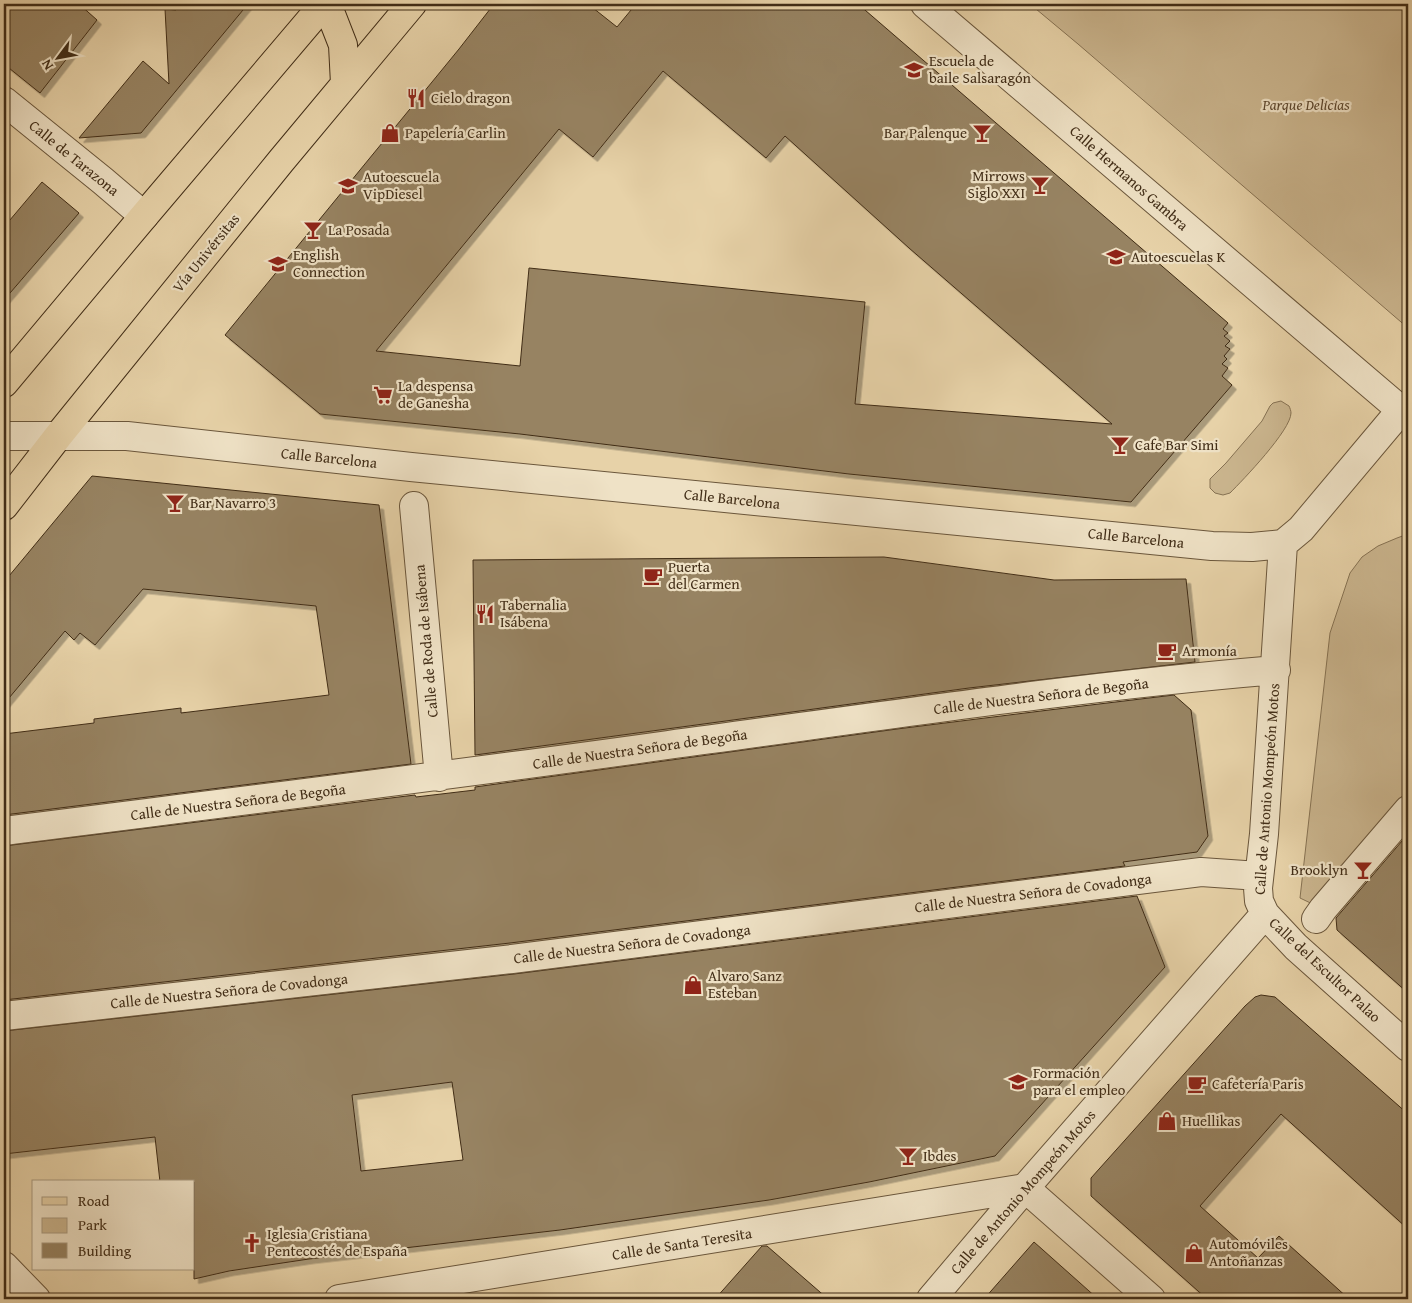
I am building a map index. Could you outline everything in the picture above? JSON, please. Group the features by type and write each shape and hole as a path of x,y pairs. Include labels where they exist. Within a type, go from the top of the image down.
{"main road":[{"path":"4,383 325,4 343,46 345,84"},
{"name":"Vía Univérsitas","path":"4,506 280,161 412,4"}],"street":[{"name":"Calle Hermanos Gambra","path":"925,4 1404,413"},
{"name":"Calle de Tarazona","path":"4,101 103,180 144,216"},
{"path":"1284,544 1302,529 1404,413"},
{"name":"Calle Barcelona","path":"4,436 127,436 411,468 1202,545 1252,548 1284,544"},
{"name":"Calle de Roda de Isábena","path":"414,506 439,777"},
{"name":"Calle de Antonio Mompeón Motos","path":"932,1299 1025,1188 1264,914 1259,900 1258,888 1264,834 1284,544"},
{"name":"Calle de Nuestra Señora de Begoña","path":"4,831 439,777 989,702 1175,679 1276,670"},
{"path":"1316,919 1323,908 1408,810"},
{"name":"Calle de Nuestra Señora de Covadonga","path":"4,1016 512,959 1202,872 1259,876"},
{"name":"Calle del Escultor Palao","path":"1264,914 1296,947 1408,1046"},
{"path":"1025,1188 1151,1299"},
{"name":"Calle de Santa Teresita","path":"339,1299 1025,1188"},
{"path":"4,1266 36,1299"}],"green space":[{"name":"Parque Delicias","path":"1030,4 1408,4 1408,328 1078,44"},
{"path":"1281,401 1289,406 1291,413 1283,431 1230,493 1223,495 1215,493 1210,488 1210,479 1262,421 1270,406"},
{"path":"1408,534 1408,810 1323,909 1300,898 1330,633 1350,573 1362,557 1378,546"}],"building":[{"path":"4,4 79,4 97,20 40,93 4,64"},
{"path":"181,4 248,4 141,133 79,138 143,61 169,84 165,9 176,10"},
{"path":"494,4 588,4 617,27 636,4 858,4 1228,323 1223,329 1228,333 1224,336 1230,341 1225,346 1230,349 1224,356 1227,359 1222,364 1228,368 1222,376 1232,385 1131,502 849,474 520,434 320,414 225,335","holes":["663,71 766,158 785,136 909,248 1112,424 855,404 865,302 529,268 520,366 376,351 559,129 593,157"]},
{"path":"42,182 79,213 4,300 4,227"},
{"path":"92,476 379,505 411,764 4,815 4,734 94,723 94,719 181,708 181,713 329,695 316,606 143,589 95,645 80,633 74,640 65,631 4,704 4,582"},
{"path":"884,557 1054,580 1186,579 1195,662 969,688 475,755 473,560"},
{"path":"1174,695 1191,710 1208,836 1197,852 1123,862 1125,866 510,943 4,1000 4,846 415,795 416,797 475,790 475,787 897,729"},
{"path":"1408,834 1408,993 1337,930 1336,918"},
{"path":"1137,896 1165,967 995,1156 769,1200 560,1230 309,1259 229,1271 194,1279 195,1180 160,1180 155,1137 4,1154 4,1031 514,974","holes":["452,1082 463,1160 361,1171 352,1095"]},
{"path":"1261,995 1275,997 1408,1114 1408,1229 1281,1114 1200,1206 1258,1258 1279,1236 1349,1299 1207,1299 1091,1196 1091,1178 1245,1006 1255,997"},
{"path":"1034,1242 1098,1299 984,1299"},
{"path":"762,1246 767,1246 828,1299 715,1299"}],"place":[{"name":"Escuela de baile Salsaragón","path":"914,70"},
{"name":"Cielo dragon","path":"416,98"},
{"name":"Papelería Carlin","path":"390,133"},
{"name":"Bar Palenque","path":"982,133"},
{"name":"Mirrows Siglo XXI","path":"1040,185"},
{"name":"Autoescuela VipDiesel","path":"348,186"},
{"name":"La Posada","path":"313,230"},
{"name":"Autoescuelas K","path":"1116,257"},
{"name":"English Connection","path":"278,264"},
{"name":"La despensa de Ganesha","path":"383,395"},
{"name":"Cafe Bar Simi","path":"1120,445"},
{"name":"Bar Navarro 3","path":"175,503"},
{"name":"Puerta del Carmen","path":"653,576"},
{"name":"Tabernalia Isábena","path":"485,614"},
{"name":"Armonía","path":"1167,651"},
{"name":"Brooklyn","path":"1363,870"},
{"name":"Alvaro Sanz Esteban","path":"693,985"},
{"name":"Formación para el empleo","path":"1018,1082"},
{"name":"Cafetería Paris","path":"1197,1084"},
{"name":"Huellikas","path":"1167,1121"},
{"name":"Ibdes","path":"908,1156"},
{"name":"Iglesia Cristiana Pentecostés de España","path":"252,1243"},
{"name":"Automóviles Antoñanzas","path":"1194,1253"}]}
